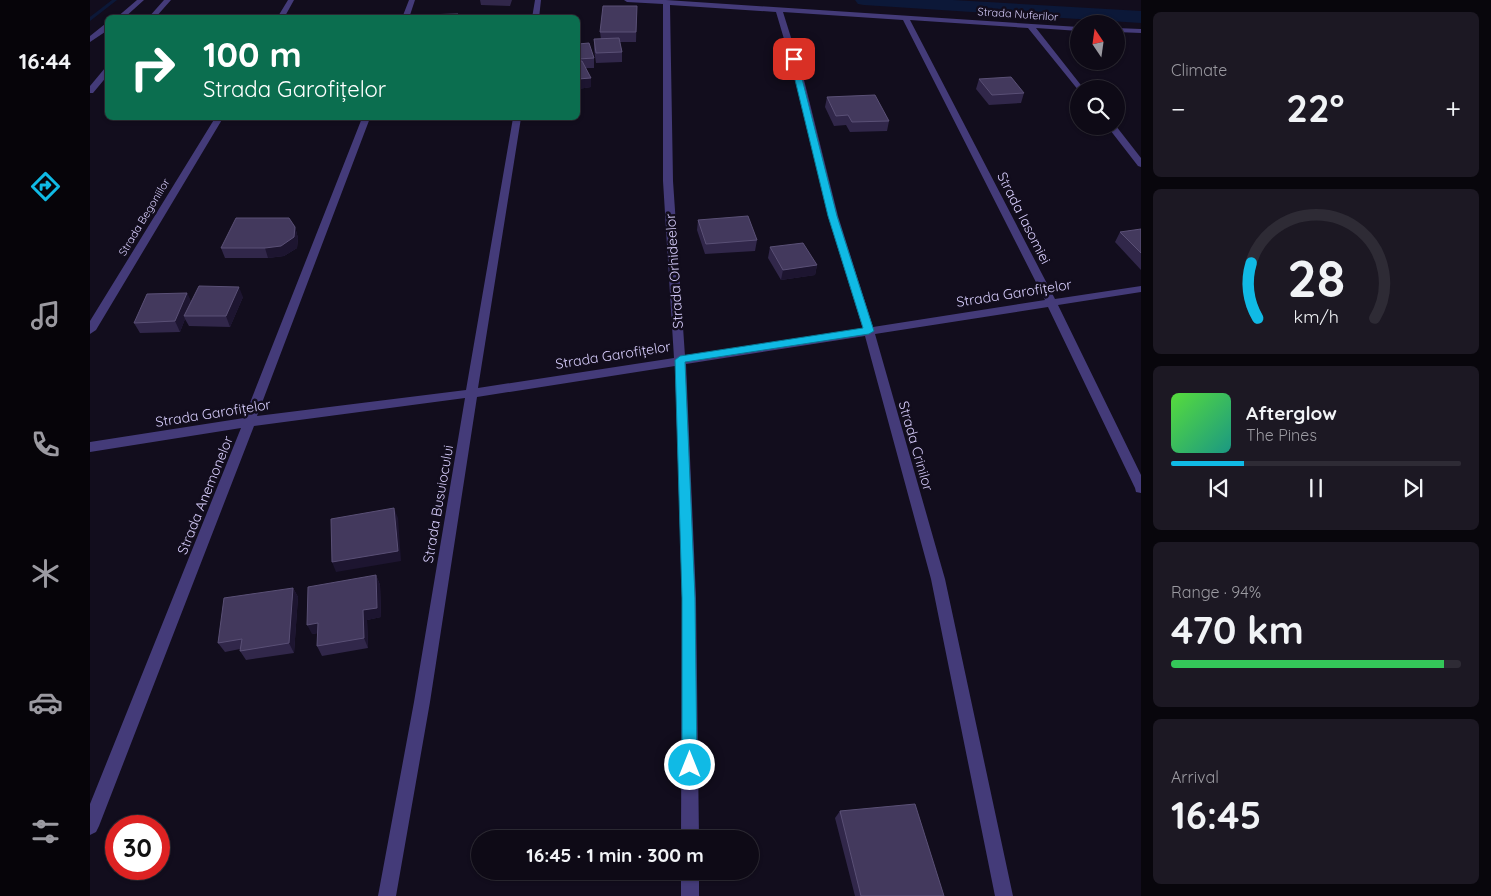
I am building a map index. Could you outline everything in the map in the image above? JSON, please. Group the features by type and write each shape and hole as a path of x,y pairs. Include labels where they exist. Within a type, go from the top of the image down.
{"street":[{"path":"123,15 141,0"},
{"path":"154,15 168,0"},
{"path":"282,15 291,0"},
{"path":"406,15 412,0"},
{"path":"536,15 538,0"},
{"name":"Strada Nuferilor","path":"627,0 1070,29"},
{"name":"Strada Orhideelor","path":"666,2 668,181 680,360 689,598 690,830"},
{"name":"Strada Crinilor","path":"779,9 799,76 833,216 869,331 938,579 1004,896"},
{"name":"Strada Iasomiei","path":"905,17 1052,303 1141,488"},
{"path":"1031,27 1073,80"},
{"path":"90,40 105,28"},
{"path":"1125,30 1141,31"},
{"path":"90,91 105,74"},
{"name":"Strada Begoniilor","path":"90,330 218,120"},
{"name":"Strada Anemonelor","path":"90,826 250,422 365,120"},
{"name":"Strada Busuiocului","path":"386,896 473,393 487,291 518,120"},
{"path":"1118,135 1141,164"},
{"name":"Strada Garofițelor","path":"90,447 250,422 473,393 1141,289"},
{"path":"690,880 690,896"}],"building":[{"path":"603,6 637,6 636,32 600,32"},
{"path":"458,14 458,15 422,15"},
{"path":"619,38 622,52 596,53 594,39"},
{"path":"589,43 594,58 580,59 580,44"},
{"path":"580,61 582,61 591,78 580,79"},
{"path":"1011,77 1024,93 992,95 979,79"},
{"path":"875,95 889,121 852,122 848,115 836,116 827,97"},
{"path":"748,216 757,240 706,244 698,220"},
{"path":"236,218 289,218 295,227 294,237 281,246 221,248"},
{"path":"1141,229 1141,253 1120,232"},
{"path":"803,243 817,265 783,270 770,247"},
{"path":"199,286 239,287 226,316 184,316"},
{"path":"187,293 175,321 134,323 147,294"},
{"path":"394,508 398,551 332,562 331,519"},
{"path":"376,575 377,608 363,610 364,638 317,646 318,623 307,625 308,587"},
{"path":"293,588 289,643 240,651 242,639 218,643 224,598"},
{"path":"915,804 944,896 861,896 840,811"}],"waterway":[{"path":"90,19 115,0"},
{"path":"864,0 1141,17"}],"route":[{"path":"690,765 689,598 680,360 869,331 833,216 794,59"}]}
